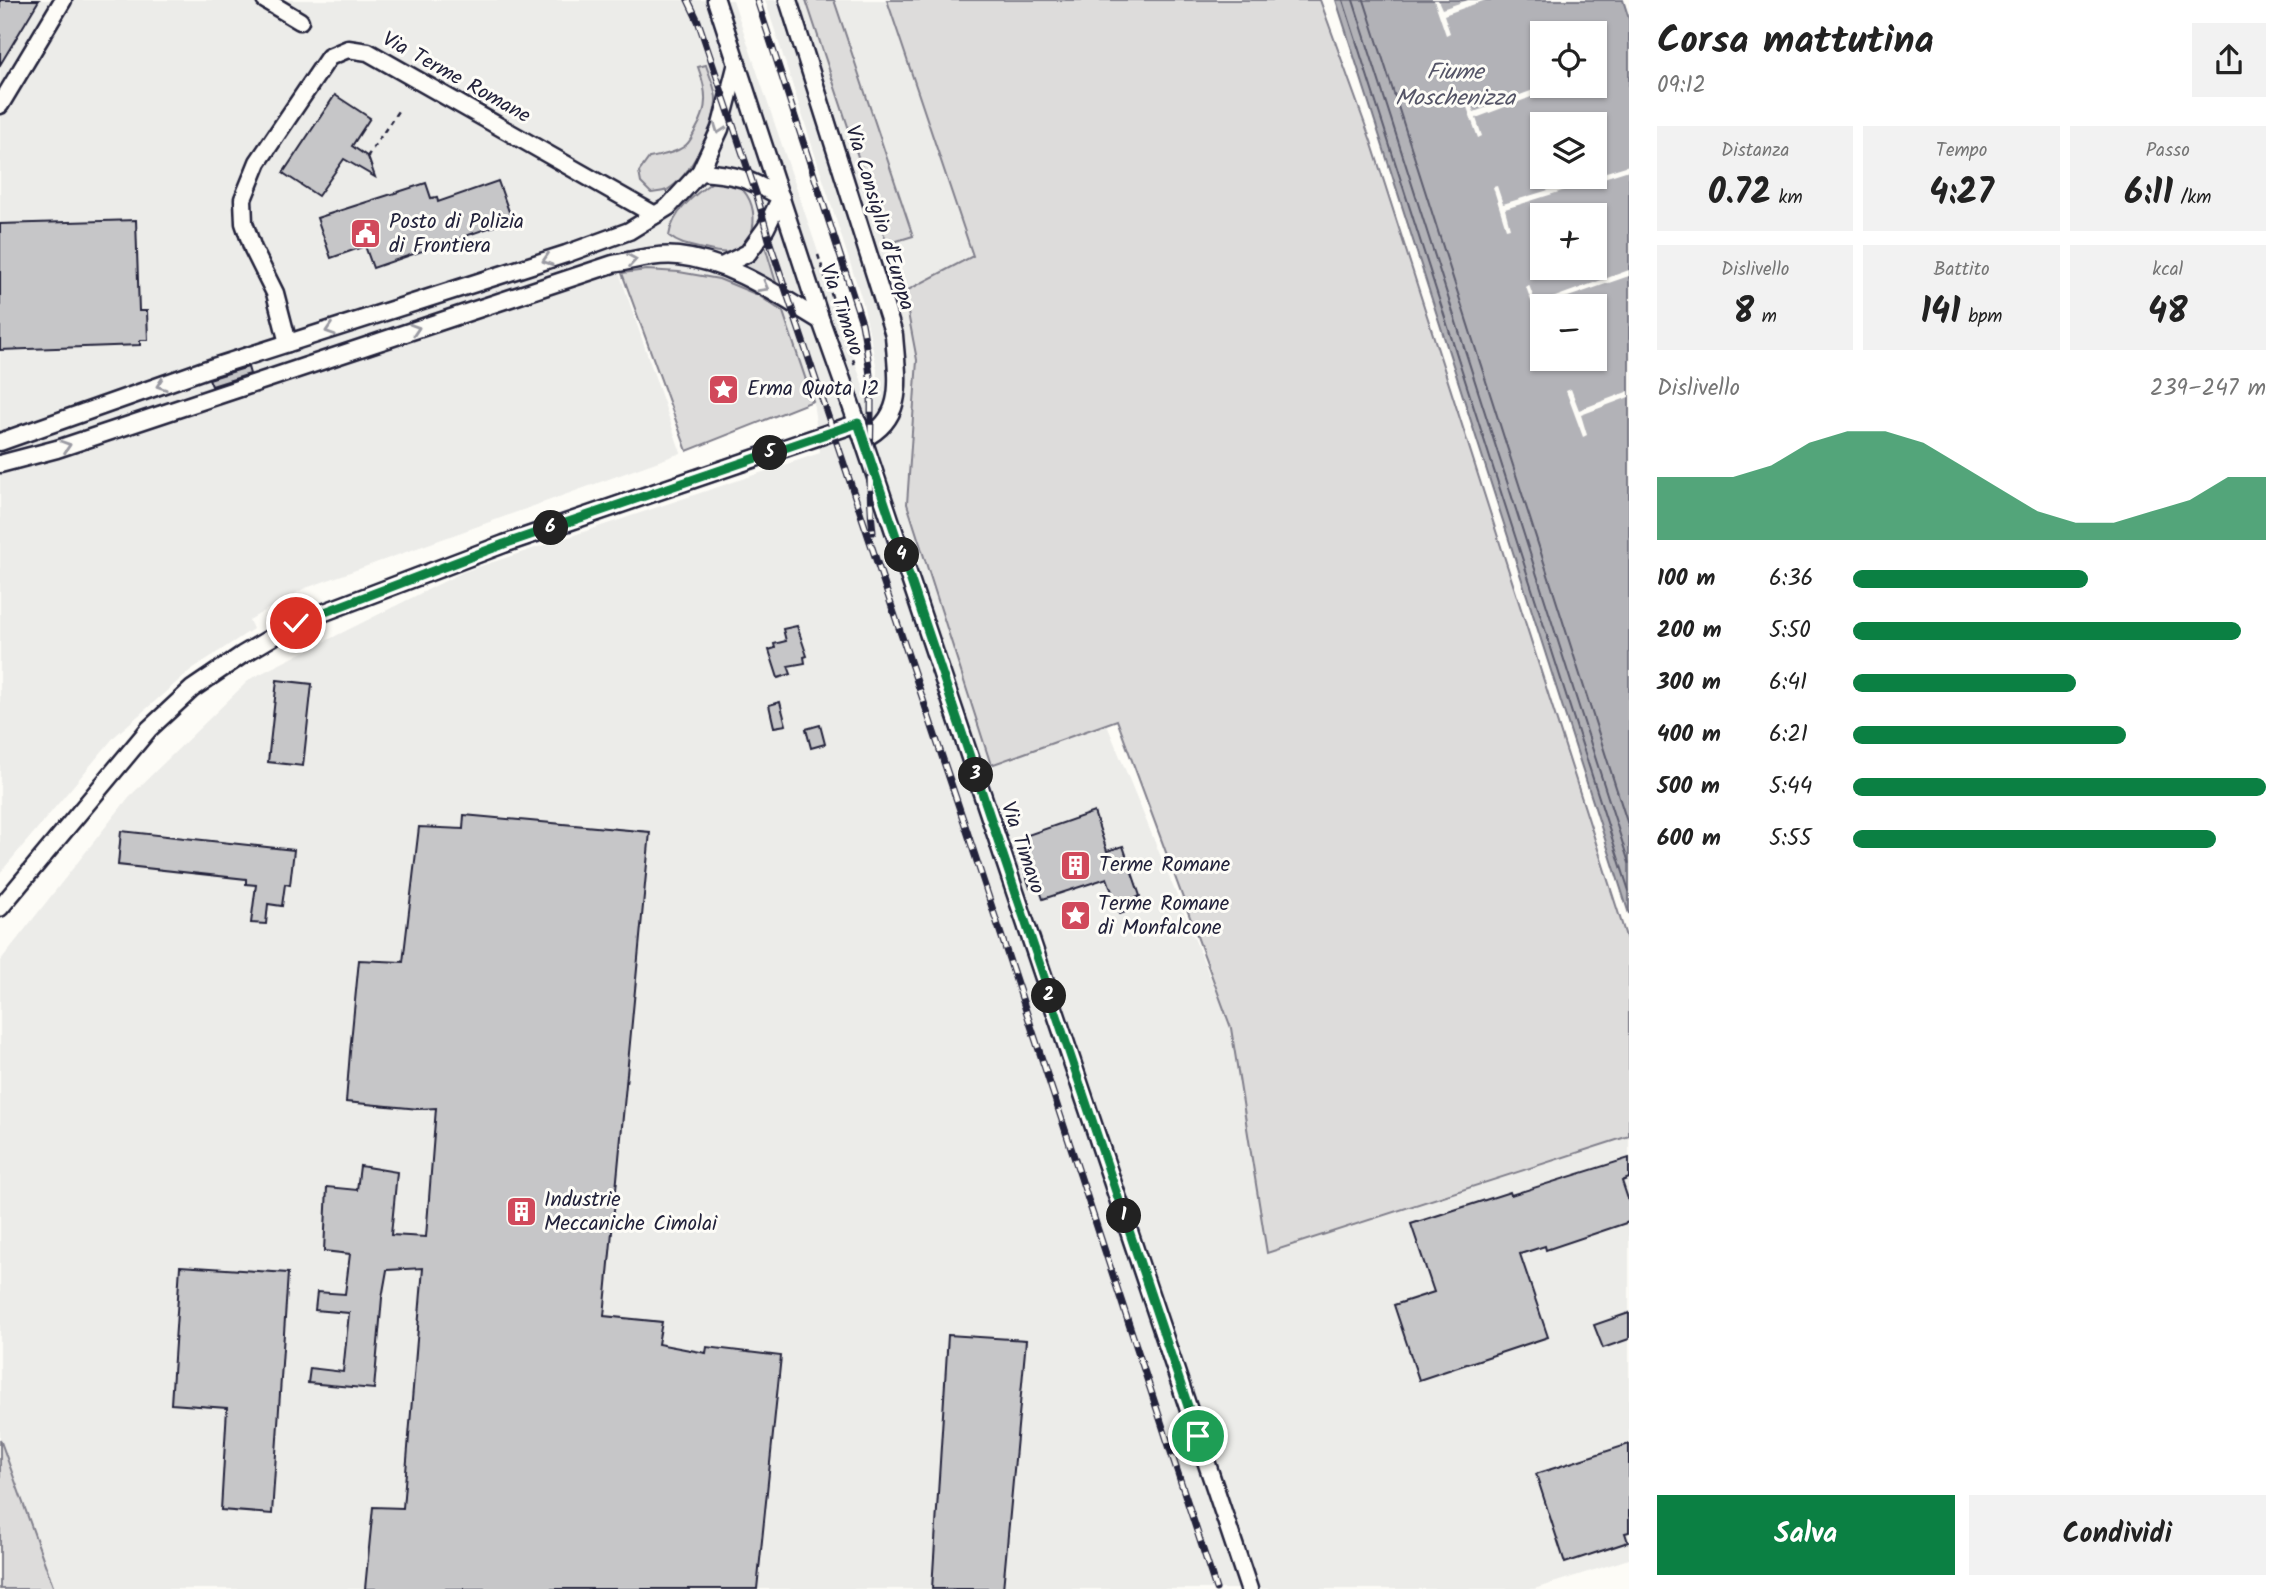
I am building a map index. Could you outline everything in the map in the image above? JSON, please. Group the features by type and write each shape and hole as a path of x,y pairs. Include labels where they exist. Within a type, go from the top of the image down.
{"street":[{"path":"0,105 63,0"},
{"path":"265,0 300,21"},
{"name":"Via Timavo","path":"716,0 821,321 858,423 1250,1589"},
{"name":"Via Consiglio d'Europa","path":"788,0 894,335 894,410 879,431 863,439"},
{"name":"Via Terme Romane","path":"288,343 275,293 253,249 244,223 243,200 258,162 329,57 348,49 368,52 655,215"},
{"path":"0,442 226,363 566,254 629,231 668,207 700,172 720,129 737,63"},
{"path":"700,172 741,177 780,197 766,228 748,253 722,265"},
{"path":"0,464 57,449 613,264 645,258 677,256 722,265 821,321"},
{"path":"0,908 149,729 192,689 242,654 296,623 504,544 858,423"}],"path":[{"path":"367,156 398,111"}],"shaded area":[{"path":"0,0 733,0 875,421 877,369 863,303 765,0 887,0 973,256 905,292 917,360 907,504 991,765 1107,725 1231,1028 1267,1253 1629,1136 1629,1559 1534,1589 54,1589 0,1439 0,961 129,797 250,679 463,572 820,453 813,401 783,311 758,295 719,279 679,272 619,272 681,453 303,589 249,620 253,629 192,669 115,736 0,873"},
{"path":"806,0 834,0 913,236 887,244"},
{"path":"887,0 1320,0 1371,141 1629,946 1629,1136 1267,1253 1231,1028 1117,720 991,765 907,504 917,360 904,292 973,256"},
{"path":"706,65 716,101 706,137 693,163 676,183 667,190 651,193 641,183 639,172 649,158 678,150 690,140 703,115 705,92 698,67"},
{"path":"714,181 730,182 740,187 752,206 753,228 749,239 742,247 732,252 690,246 669,236 680,211"},
{"path":"765,246 777,286 740,268 754,260"},
{"path":"647,270 719,279 758,295 783,312 813,401 687,451 622,273"},
{"path":"0,1439 54,1589 0,1589"}],"water":[{"name":"Fiume Moschenizza","path":"1336,0 1623,0 1629,19 1629,914"}],"pier":[{"path":"1434,0 1438,0 1442,9 1468,0 1486,0 1444,15 1450,33 1446,35"},
{"path":"1530,91 1530,97 1476,118 1482,136 1478,138 1463,96 1467,95 1474,112"},
{"path":"1629,165 1629,170 1607,177 1607,172"},
{"path":"1497,186 1503,204 1551,189 1569,189 1505,209 1510,228 1506,229 1493,187"},
{"path":"1629,270 1629,276 1577,294 1563,294 1607,280"},
{"path":"1529,285 1532,294 1530,298 1526,287"},
{"path":"1571,389 1579,410 1629,391 1629,397 1581,415 1587,435 1583,437 1566,391"}],"building":[{"path":"0,0 39,0 0,65"},
{"path":"335,95 370,118 352,146 368,157 375,177 344,159 318,196 283,173"},
{"path":"498,181 512,220 373,268 365,246 331,258 317,218 426,183 431,198 437,197 438,202"},
{"path":"136,220 139,311 147,311 148,340 140,340 140,345 0,350 0,224"},
{"path":"248,367 250,374 212,386 209,379"},
{"path":"797,626 807,656 804,657 805,663 788,666 791,674 778,678 769,650 775,648 774,644 786,641 783,629"},
{"path":"277,680 312,684 303,766 268,762"},
{"path":"780,702 786,725 774,727 769,705"},
{"path":"820,725 825,744 811,748 806,729"},
{"name":"Terme Romane","path":"1094,812 1107,851 1123,846 1140,896 1134,899 1136,908 1120,914 1107,878 1043,899 1038,885 1030,888 1018,851 1026,848 1022,837"},
{"name":"Industrie Meccaniche Cimolai","path":"464,815 650,832 604,1316 662,1322 658,1344 706,1353 707,1347 781,1356 757,1589 365,1589 373,1507 403,1508 423,1268 387,1270 374,1389 308,1383 310,1368 343,1372 349,1313 315,1310 317,1292 345,1294 350,1254 324,1251 327,1187 357,1190 360,1166 397,1172 391,1235 426,1237 436,1108 419,1109 346,1102 350,1052 359,960 403,962 419,827 463,829"},
{"path":"121,831 294,850 290,885 285,884 282,906 268,904 266,924 251,923 256,885 246,884 246,879 118,865"},
{"path":"1629,1158 1629,1178 1622,1181 1629,1202 1629,1222 1546,1250 1545,1246 1520,1254 1548,1337 1419,1380 1394,1305 1434,1292 1411,1224"},
{"path":"180,1266 288,1273 272,1514 221,1510 227,1408 171,1404"},
{"path":"1629,1313 1629,1339 1603,1348 1594,1325"},
{"path":"948,1335 1026,1340 1003,1589 932,1589"},
{"path":"1629,1444 1629,1532 1625,1533 1628,1542 1565,1563 1536,1474"}],"railway":[{"path":"688,0 698,21 757,196 770,243 1216,1589"},
{"path":"757,0 862,323 871,389 870,478 873,532"}],"place":[{"name":"Posto di Polizia di Frontiera","path":"366,234"},
{"name":"Erma Quota 12","path":"724,389"},
{"name":"Terme Romane","path":"1076,865"},
{"name":"Terme Romane di Monfalcone","path":"1075,916"},
{"name":"Industrie Meccaniche Cimolai","path":"521,1212"}],"route":[{"path":"296,623 504,544 858,423 1198,1436"}]}
